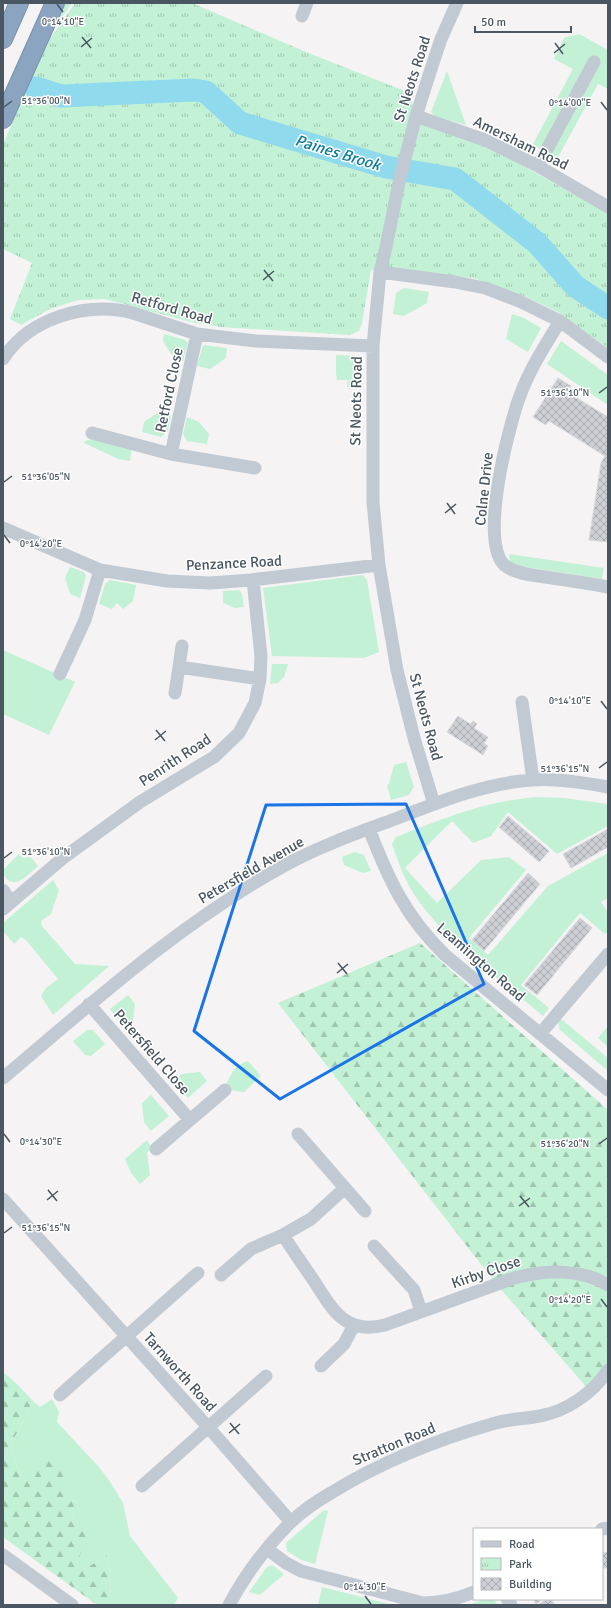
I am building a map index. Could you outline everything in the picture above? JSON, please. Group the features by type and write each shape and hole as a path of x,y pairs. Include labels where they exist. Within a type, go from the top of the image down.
{"highway":[{"path":"3,39 19,3"},
{"path":"3,119 55,3"}],"street":[{"path":"302,16 307,3"},
{"name":"St Neots Road","path":"434,804 414,738 397,670 379,565 373,502 373,346 380,272 400,178 416,116 442,39 457,3"},
{"path":"538,166 594,62"},
{"name":"Amersham Road","path":"416,116 485,140 538,166 608,207"},
{"path":"380,272 455,282 485,288 519,301 560,321 608,356"},
{"name":"Retford Road","path":"3,359 15,344 44,322 76,312 102,309 123,310 198,334 256,341 373,346"},
{"name":"Colne Drive","path":"560,321 537,358 521,392 508,433 498,481 495,542 498,557 507,568 521,572 608,587"},
{"name":"Retford Close","path":"171,454 198,334"},
{"name":"Retford Close","path":"92,433 171,454 255,468"},
{"name":"Penzance Road","path":"3,528 100,570 167,581 210,583 253,580 379,565"},
{"path":"60,674 85,620 100,570"},
{"name":"Penrith Road","path":"7,906 64,858 117,818 164,786 214,757 239,733 255,704 260,679 261,656 253,580"},
{"path":"176,693 182,646"},
{"path":"179,667 260,679"},
{"path":"522,702 533,780"},
{"name":"Petersfield Avenue","path":"3,1078 89,1004 195,921 246,888 291,862 369,829 434,804 485,788 533,780 549,780 608,787"},
{"name":"Leamington Road","path":"369,829 390,880 406,908 428,939 445,955 608,1090"},
{"path":"3,890 7,906"},
{"path":"540,1034 608,954"},
{"name":"Petersfield Close","path":"89,1004 190,1120"},
{"path":"156,1149 225,1090"},
{"path":"298,1134 365,1210"},
{"path":"221,1275 251,1249 283,1235 311,1219 345,1188"},
{"name":"Tarnworth Road","path":"3,1199 209,1428 291,1522"},
{"name":"Kirby Close","path":"283,1235 337,1315 354,1325 375,1328 514,1278 530,1274 549,1272 570,1273 586,1276 608,1285"},
{"path":"374,1246 414,1290 421,1311"},
{"name":"Tarnworth Road","path":"60,1395 127,1338 198,1273"},
{"path":"321,1366 344,1344 354,1325"},
{"name":"Stratton Road","path":"229,1605 247,1574 267,1549 291,1522 318,1501 352,1480 396,1459 469,1431 494,1423 559,1412 588,1392 602,1379 608,1370"},
{"name":"Tarnworth Road","path":"142,1486 266,1376"},
{"path":"267,1549 286,1563 301,1571 423,1603 437,1603 452,1600 473,1592"},
{"path":"3,1555 55,1600 72,1605"}],"highlighted area":[{"path":"406,804 484,984 280,1099 194,1031 266,805"}],"green space":[{"path":"62,3 72,3 47,38"},
{"path":"75,3 192,3 306,52 410,93 416,122 470,140 516,162 608,213 608,348 558,312 524,296 474,278 380,272 371,270 362,323 359,331 349,335 220,327 191,322 105,299 78,300 50,309 21,325 10,319 32,263 3,249 3,144 49,40"},
{"path":"579,34 608,50 608,89 598,84 557,159 533,144 573,69 554,59 564,38"},
{"path":"447,71 466,125 435,116 431,112"},
{"path":"404,288 429,292 427,303 404,316 393,314 396,293"},
{"path":"512,314 524,318 541,328 528,352 506,339"},
{"path":"164,334 185,340 188,343 183,361 175,360 163,341"},
{"path":"561,341 608,375 608,405 547,364"},
{"path":"203,345 227,348 226,358 210,369 197,366"},
{"path":"336,355 360,356 359,388 347,387 348,380 337,380"},
{"path":"160,411 171,414 168,431 161,437 142,432 144,422"},
{"path":"187,417 199,422 209,434 207,444 187,441 183,434"},
{"path":"103,436 132,444 130,461 118,459 84,443 85,441"},
{"path":"509,554 604,568 602,579 519,566 510,562"},
{"path":"70,567 84,572 86,576 80,598 70,594 65,578"},
{"path":"363,575 367,580 379,652 364,658 272,656 263,588"},
{"path":"110,580 136,585 133,601 123,609 117,603 112,609 99,604 105,584"},
{"path":"239,590 242,594 244,607 235,608 223,603 223,591"},
{"path":"3,650 75,682 49,735 3,714"},
{"path":"272,664 288,664 284,677 278,683 270,684"},
{"path":"406,762 414,787 409,795 391,800 387,785 389,784 394,765"},
{"path":"538,797 564,798 608,804 608,826 557,854 508,812 491,836 473,843 452,821 405,868 437,903 481,860 509,857 526,870 469,938 488,955 548,886 608,853 608,898 601,902 608,912 608,932 605,934 580,913 521,985 549,1008 543,1016 486,970 431,917 405,878 392,844 396,837 466,811 501,802"},
{"path":"355,852 364,855 371,871 363,873 344,865 342,857"},
{"path":"19,854 23,858 31,857 38,866 22,879 14,882 10,881 6,878 3,870"},
{"path":"53,880 59,890 51,914 41,921 42,926 75,964 109,966 53,1015 41,996 46,988 58,979 26,940 21,937 14,944 3,931 3,923"},
{"path":"420,943 608,1110 608,1370 588,1392 583,1383 497,1285 278,1003"},
{"path":"128,995 135,1004 133,1022 126,1028 110,1009"},
{"path":"561,1019 608,1058 608,1071 560,1030 558,1022"},
{"path":"608,1026 608,1047 598,1038"},
{"path":"87,1030 93,1030 105,1044 91,1056 85,1055 73,1041"},
{"path":"248,1061 261,1076 244,1092 227,1090 225,1087 233,1071 239,1065"},
{"path":"200,1072 207,1081 188,1098 173,1081 182,1074"},
{"path":"151,1095 169,1116 151,1131 144,1122 142,1103"},
{"path":"147,1140 152,1148 147,1153 150,1175 140,1184 131,1173 125,1159"},
{"path":"3,1372 34,1402 9,1447 22,1479 29,1479 38,1459 53,1458 65,1471 64,1490 74,1503 73,1521 90,1536 75,1565 84,1569 107,1556 111,1587 108,1605 97,1605 3,1537"},
{"path":"52,1399 59,1412 57,1422 98,1466 109,1480 123,1503 130,1536 178,1598 174,1605 108,1605 111,1587 107,1556 84,1569 75,1565 73,1521 74,1503 64,1490 29,1479 22,1479 9,1447 34,1402 40,1407"},
{"path":"324,1510 328,1511 315,1564 301,1560 287,1551 286,1543"},
{"path":"272,1565 284,1574 260,1595 249,1592 267,1567"},
{"path":"322,1587 393,1605 318,1605"},
{"path":"482,1600 495,1600 498,1605 469,1605"}],"building":[{"path":"558,378 571,386 567,392 608,417 608,542 589,540 601,463 605,456 549,421 546,425 533,417"},
{"path":"458,716 470,724 473,721 477,724 474,728 488,737 484,744 488,746 483,755 447,732"},
{"path":"508,816 549,851 539,862 499,827"},
{"path":"608,829 608,847 571,868 563,854"},
{"path":"528,873 540,884 484,951 472,940"},
{"path":"580,918 592,928 537,995 524,985"},
{"path":"608,1552 608,1568 603,1568 603,1553"},
{"path":"534,1600 541,1600 536,1604"},
{"path":"546,1600 552,1600 555,1605 538,1605"}],"waterway":[{"name":"Paines Brook","path":"36,88 61,96 194,90 206,92 240,123 386,167 455,179 537,243 575,286 608,308"}]}
